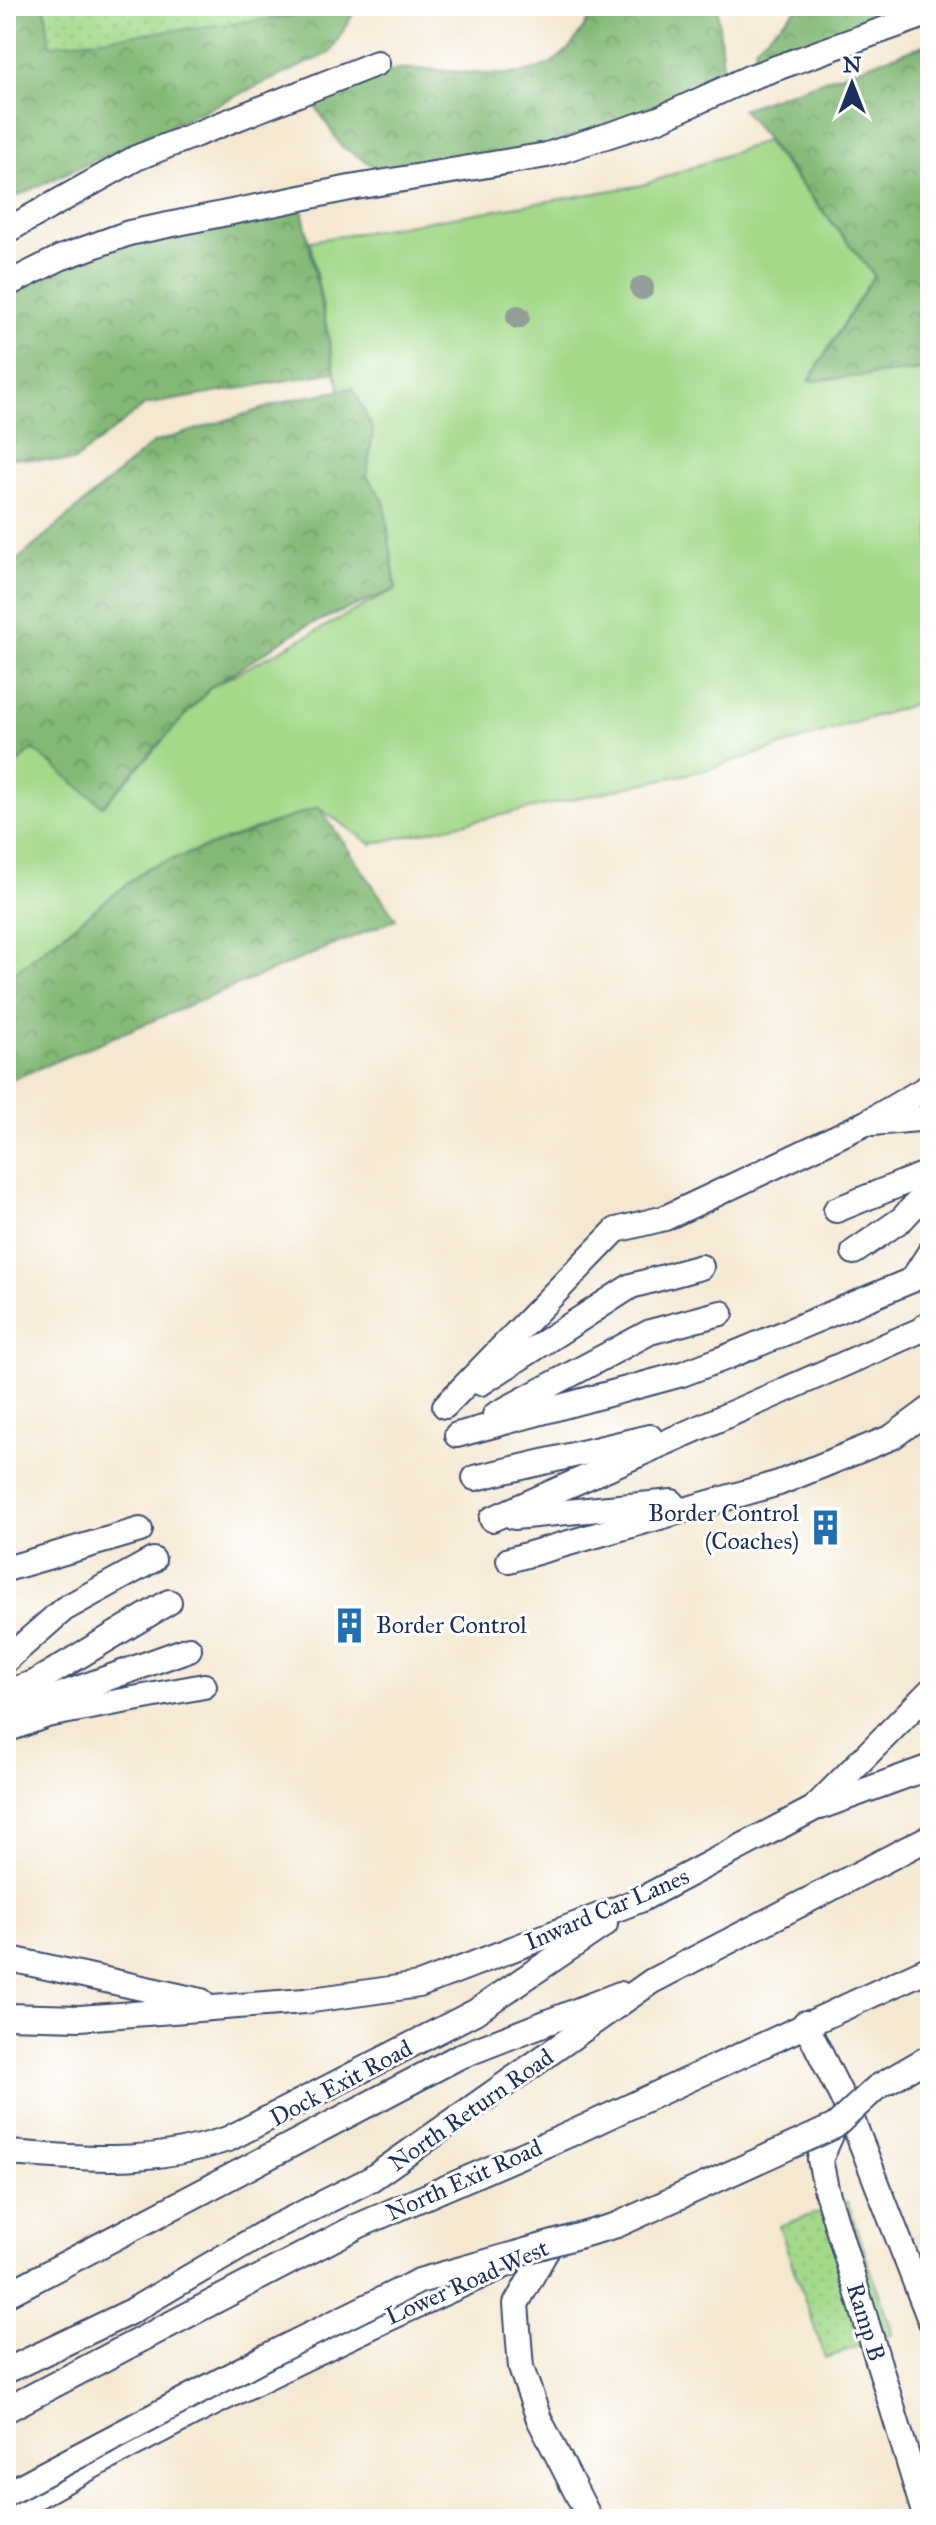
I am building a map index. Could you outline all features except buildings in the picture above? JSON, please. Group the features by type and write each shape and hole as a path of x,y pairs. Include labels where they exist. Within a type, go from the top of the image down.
{"lane":[{"path":"6,285 60,258 129,233 350,188 547,155 659,119 751,77 930,13"},
{"path":"6,231 136,158 377,63"},
{"path":"701,1267 631,1286 445,1406 616,1230 665,1218 866,1123 930,1086"},
{"path":"866,1123 930,1118"},
{"path":"836,1210 930,1172"},
{"path":"854,1252 902,1219 930,1189"},
{"path":"721,1313 650,1332 457,1435 682,1374 727,1357 912,1280 930,1252"},
{"path":"731,1497 492,1519 921,1330 930,1322"},
{"path":"509,1560 779,1483 892,1437 930,1409"},
{"path":"475,1478 707,1423"},
{"path":"6,1569 140,1530"},
{"path":"6,1660 64,1609 153,1560"},
{"path":"6,1692 34,1683 169,1602"},
{"path":"6,1714 189,1649"},
{"path":"6,1730 47,1715 204,1686"},
{"name":"Inward Car Lanes","path":"6,2016 80,2018 227,2007 305,2001 419,1985 640,1900 813,1809 930,1691"},
{"path":"813,1809 930,1767"},
{"name":"North Return Road","path":"6,2371 130,2312 271,2229 371,2179 652,1981 930,1837"},
{"name":"Dock Exit Road","path":"6,2153 142,2160 185,2153 228,2139 475,2012 640,1900"},
{"path":"6,1958 227,2007"},
{"name":"North Exit Road","path":"6,2410 358,2226 568,2135 805,2023 930,1968"},
{"path":"6,2295 458,2057 652,1981"},
{"path":"805,2023 841,2117 930,2320"},
{"path":"6,2494 267,2356 419,2281 617,2225 841,2117 876,2088 930,2057"},
{"name":"Lower Road West","path":"6,2513 186,2415 369,2326 841,2117"},
{"name":"Ramp B","path":"841,2117 820,2159 826,2189 926,2519"},
{"path":"549,2246 516,2304 521,2368 539,2419 590,2519"}],"green space":[{"path":"6,6 358,6 330,53 6,201"},
{"path":"45,6 291,6 292,16 50,45"},
{"path":"591,6 717,6 725,88 659,119 396,180 341,146 306,91 396,70 522,73 542,67 560,56 576,39 588,19"},
{"path":"800,6 930,6 751,77 756,46"},
{"path":"930,43 930,369 809,381 874,275 742,109"},
{"path":"765,141 874,275 809,380 930,369 930,699 709,769 371,844 318,807 148,868 6,979 6,769 10,770 33,748 103,806 211,687 396,589 335,372 310,241 643,185"},
{"path":"302,209 335,372 145,405 73,462 6,457 6,285 60,258"},
{"path":"353,388 373,430 367,476 384,501 396,589 304,627 211,687 103,806 33,749 10,770 6,769 6,570 153,443 294,399"},
{"path":"319,807 396,919 6,1082 6,979 148,868"},
{"path":"847,2202 893,2334 825,2358 779,2226"}],"place":[{"name":"Border Control (Coaches)","path":"825,1527"},
{"name":"Border Control","path":"350,1625"}]}
